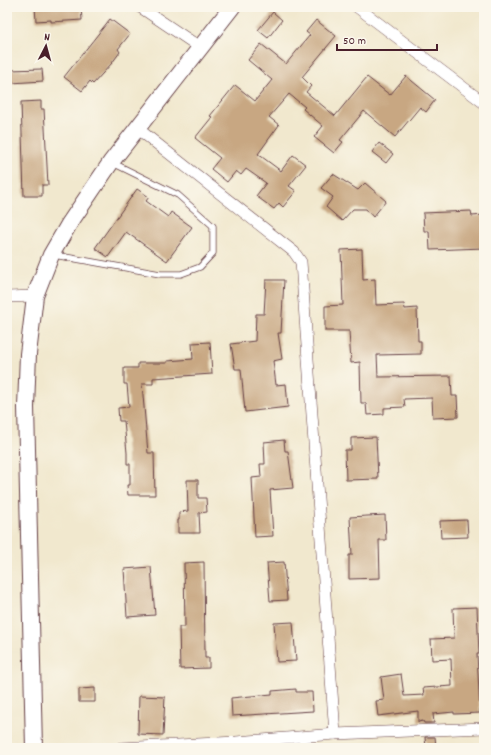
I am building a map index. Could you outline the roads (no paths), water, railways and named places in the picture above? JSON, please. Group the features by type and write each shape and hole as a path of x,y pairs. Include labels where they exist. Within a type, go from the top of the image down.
{"street":[{"path":"140,7 201,48"},
{"path":"34,748 26,407 28,354 35,296 51,255 69,224 110,162 232,7"},
{"path":"357,7 484,103"},
{"path":"137,128 294,252 301,262 335,734"},
{"path":"7,297 35,296"},
{"path":"121,748 236,742 335,734 484,728"}],"lane":[{"path":"51,255 160,274 181,274 200,268 213,253 213,226 178,195 110,162"}]}
